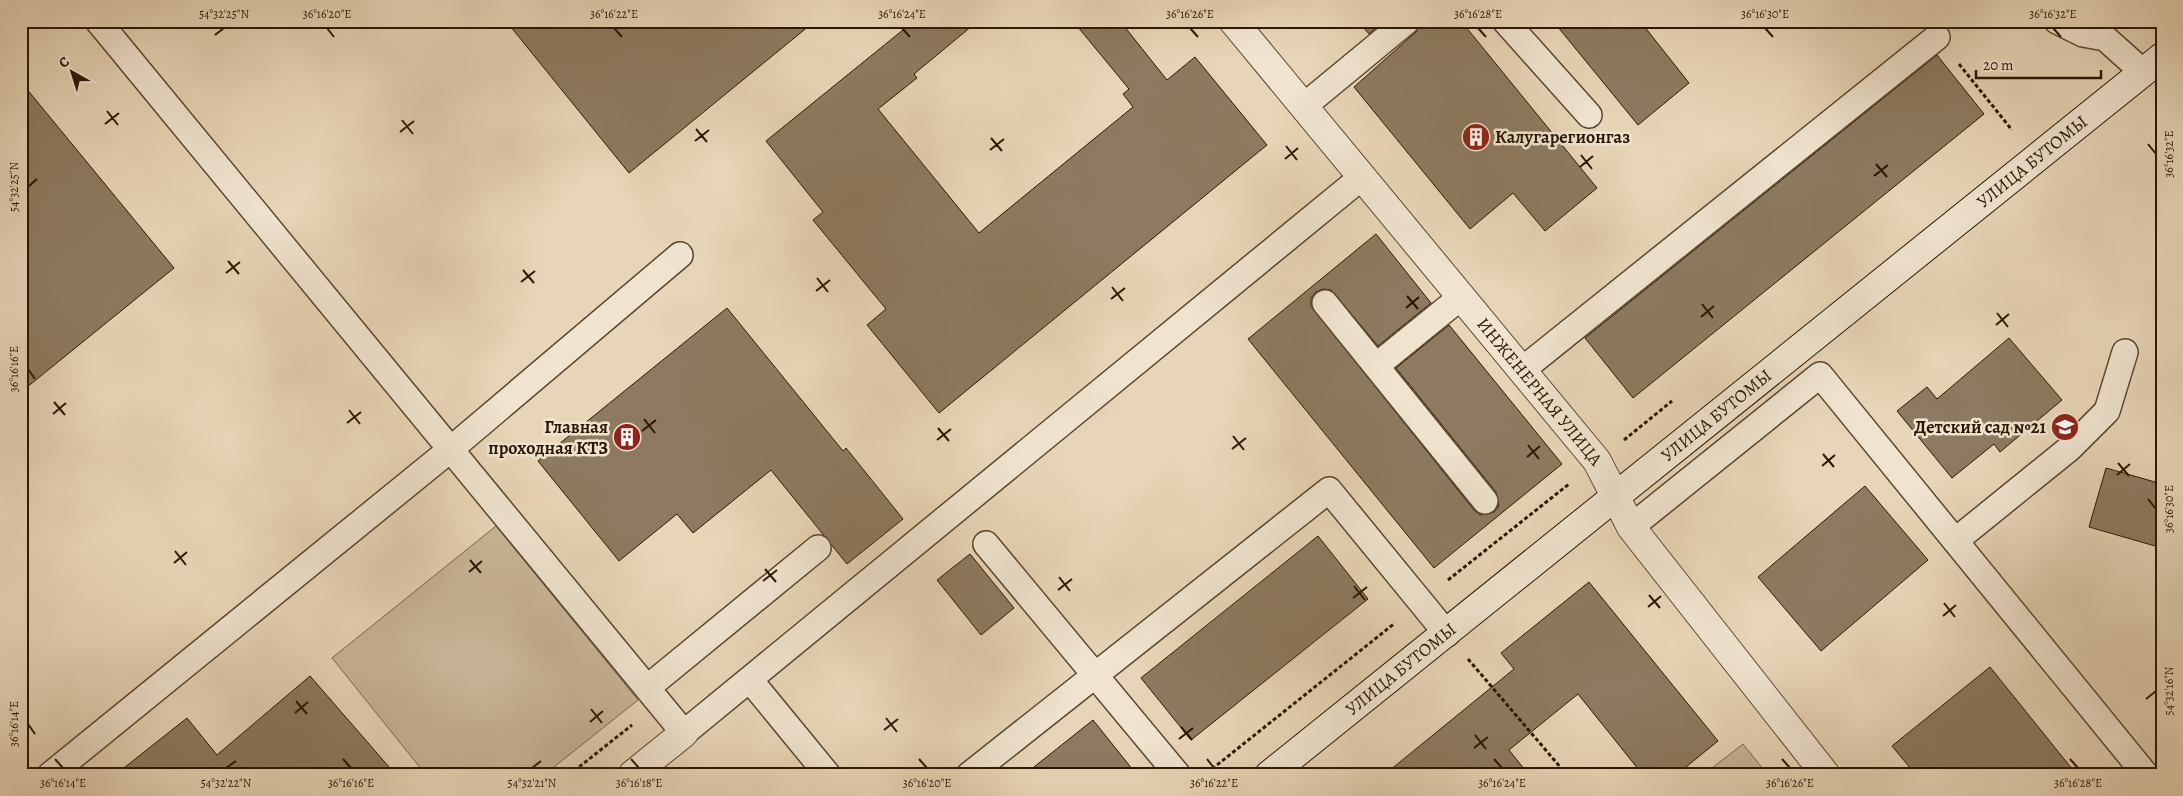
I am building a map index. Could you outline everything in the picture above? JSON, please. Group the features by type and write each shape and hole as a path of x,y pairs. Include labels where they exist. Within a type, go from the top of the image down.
{"street":[{"name":"ИНЖЕНЕРНАЯ УЛИЦА","path":"1234,21 1598,461 1631,527 1826,775"},
{"name":"УЛИЦА БУТОМЫ","path":"1269,775 1447,634 1615,496 2152,64"},
{"path":"632,775 684,733"}],"lane":[{"path":"98,21 684,733 1362,177"},
{"path":"1304,106 1407,21"},
{"path":"1505,21 1588,115"},
{"path":"2057,21 2084,34 2105,38 2152,64"},
{"path":"1522,370 1937,37"},
{"path":"50,775 451,450 680,255"},
{"path":"1376,366 1461,297"},
{"path":"1325,303 1485,501"},
{"path":"1955,541 2070,448 2107,411 2125,352"},
{"path":"1631,527 1820,375 2146,775"},
{"path":"969,775 1329,490 1447,634"},
{"path":"986,544 1178,775"},
{"path":"654,696 818,548"},
{"path":"750,680 828,775"}],"path":[{"path":"1937,37 2012,130"},
{"path":"1468,658 1566,775"},
{"path":"569,775 654,696"}],"shaded area":[{"path":"496,526 638,700 544,775 426,775 332,658"},
{"path":"1743,744 1768,775 1703,775"}],"building":[{"path":"506,21 815,21 629,173"},
{"path":"914,21 978,21 914,74 917,78 878,109 979,233 1133,107 1123,94 1129,89 1073,21 1120,21 1167,80 1195,57 1267,145 939,413 867,325 886,309 813,220 823,212 766,141"},
{"path":"1358,21 1384,21 1369,34"},
{"name":"Калугарегионгаз","path":"1421,21 1461,21 1597,188 1545,231 1513,193 1470,229 1354,87 1416,32"},
{"path":"1553,21 1640,21 1689,83 1638,125"},
{"path":"1937,55 1984,114 1633,398 1585,338"},
{"path":"21,82 174,268 21,392"},
{"path":"1376,234 1431,303 1378,346 1331,290 1323,289 1316,292 1311,298 1311,306 1474,510 1480,515 1494,512 1499,506 1496,492 1396,368 1449,325 1562,464 1434,568 1248,339"},
{"name":"Главная проходная КТЗ","path":"727,308 843,451 846,448 903,519 847,564 771,470 693,533 677,514 619,561 538,461"},
{"path":"2009,338 2062,400 2000,452 1994,444 1952,478 1897,411 1927,387 1937,399"},
{"path":"2106,468 2162,484 2162,548 2089,527"},
{"path":"1865,486 1928,560 1821,651 1758,577"},
{"path":"1318,536 1368,599 1191,740 1141,678"},
{"path":"970,554 1014,608 981,635 937,580"},
{"path":"1589,582 1718,741 1676,775 1643,775 1578,694 1509,750 1529,775 1384,775 1514,669 1501,653"},
{"path":"1990,667 2077,775 1916,775 1892,746"},
{"path":"310,676 396,775 115,775 187,718 217,755"},
{"path":"1093,720 1137,775 1024,775"}],"place":[{"name":"Калугарегионгаз","path":"1476,137"},
{"name":"Детский сад №21","path":"2065,427"},
{"name":"Главная проходная КТЗ","path":"627,437"}]}
